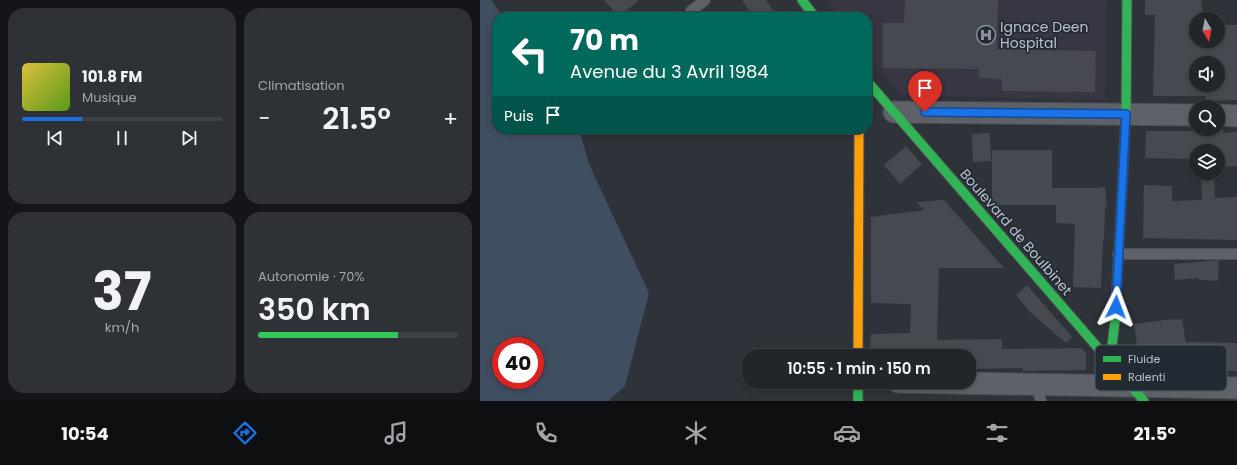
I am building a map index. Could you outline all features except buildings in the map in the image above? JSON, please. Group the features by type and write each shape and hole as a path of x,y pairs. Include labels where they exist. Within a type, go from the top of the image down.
{"main road":[{"path":"802,0 811,12"},
{"path":"1112,345 1115,321 1126,114 1127,0"},
{"name":"Boulevard de Boulbinet","path":"872,87 1095,345"},
{"path":"858,349 859,134"},
{"path":"858,389 858,401"}],"street":[{"path":"894,112 1189,115"},
{"path":"1225,116 1237,116"},
{"path":"976,388 1039,393 1138,394 1188,391"},
{"path":"1227,389 1237,388"}],"lane":[{"path":"691,11 705,0"},
{"path":"1118,254 1237,254"}],"shaded area":[{"path":"480,0 491,0 500,12 492,12 492,134 580,134 589,164 649,293 625,386 608,401 480,401"},
{"name":"Ignace Deen Hospital","path":"828,0 1106,0 1105,100 900,95 872,59 872,12 836,12"}],"traffic: fast":[{"path":"802,0 811,12"},
{"path":"1112,345 1115,321 1126,114 1127,0"},
{"path":"872,87 1096,345"},
{"path":"858,389 858,401"},
{"path":"1135,391 1144,401"}],"traffic: slow":[{"path":"858,349 859,134"}],"place":[{"name":"Ignace Deen Hospital","path":"986,35"}],"route":[{"path":"925,112 1126,114 1116,307"}]}
